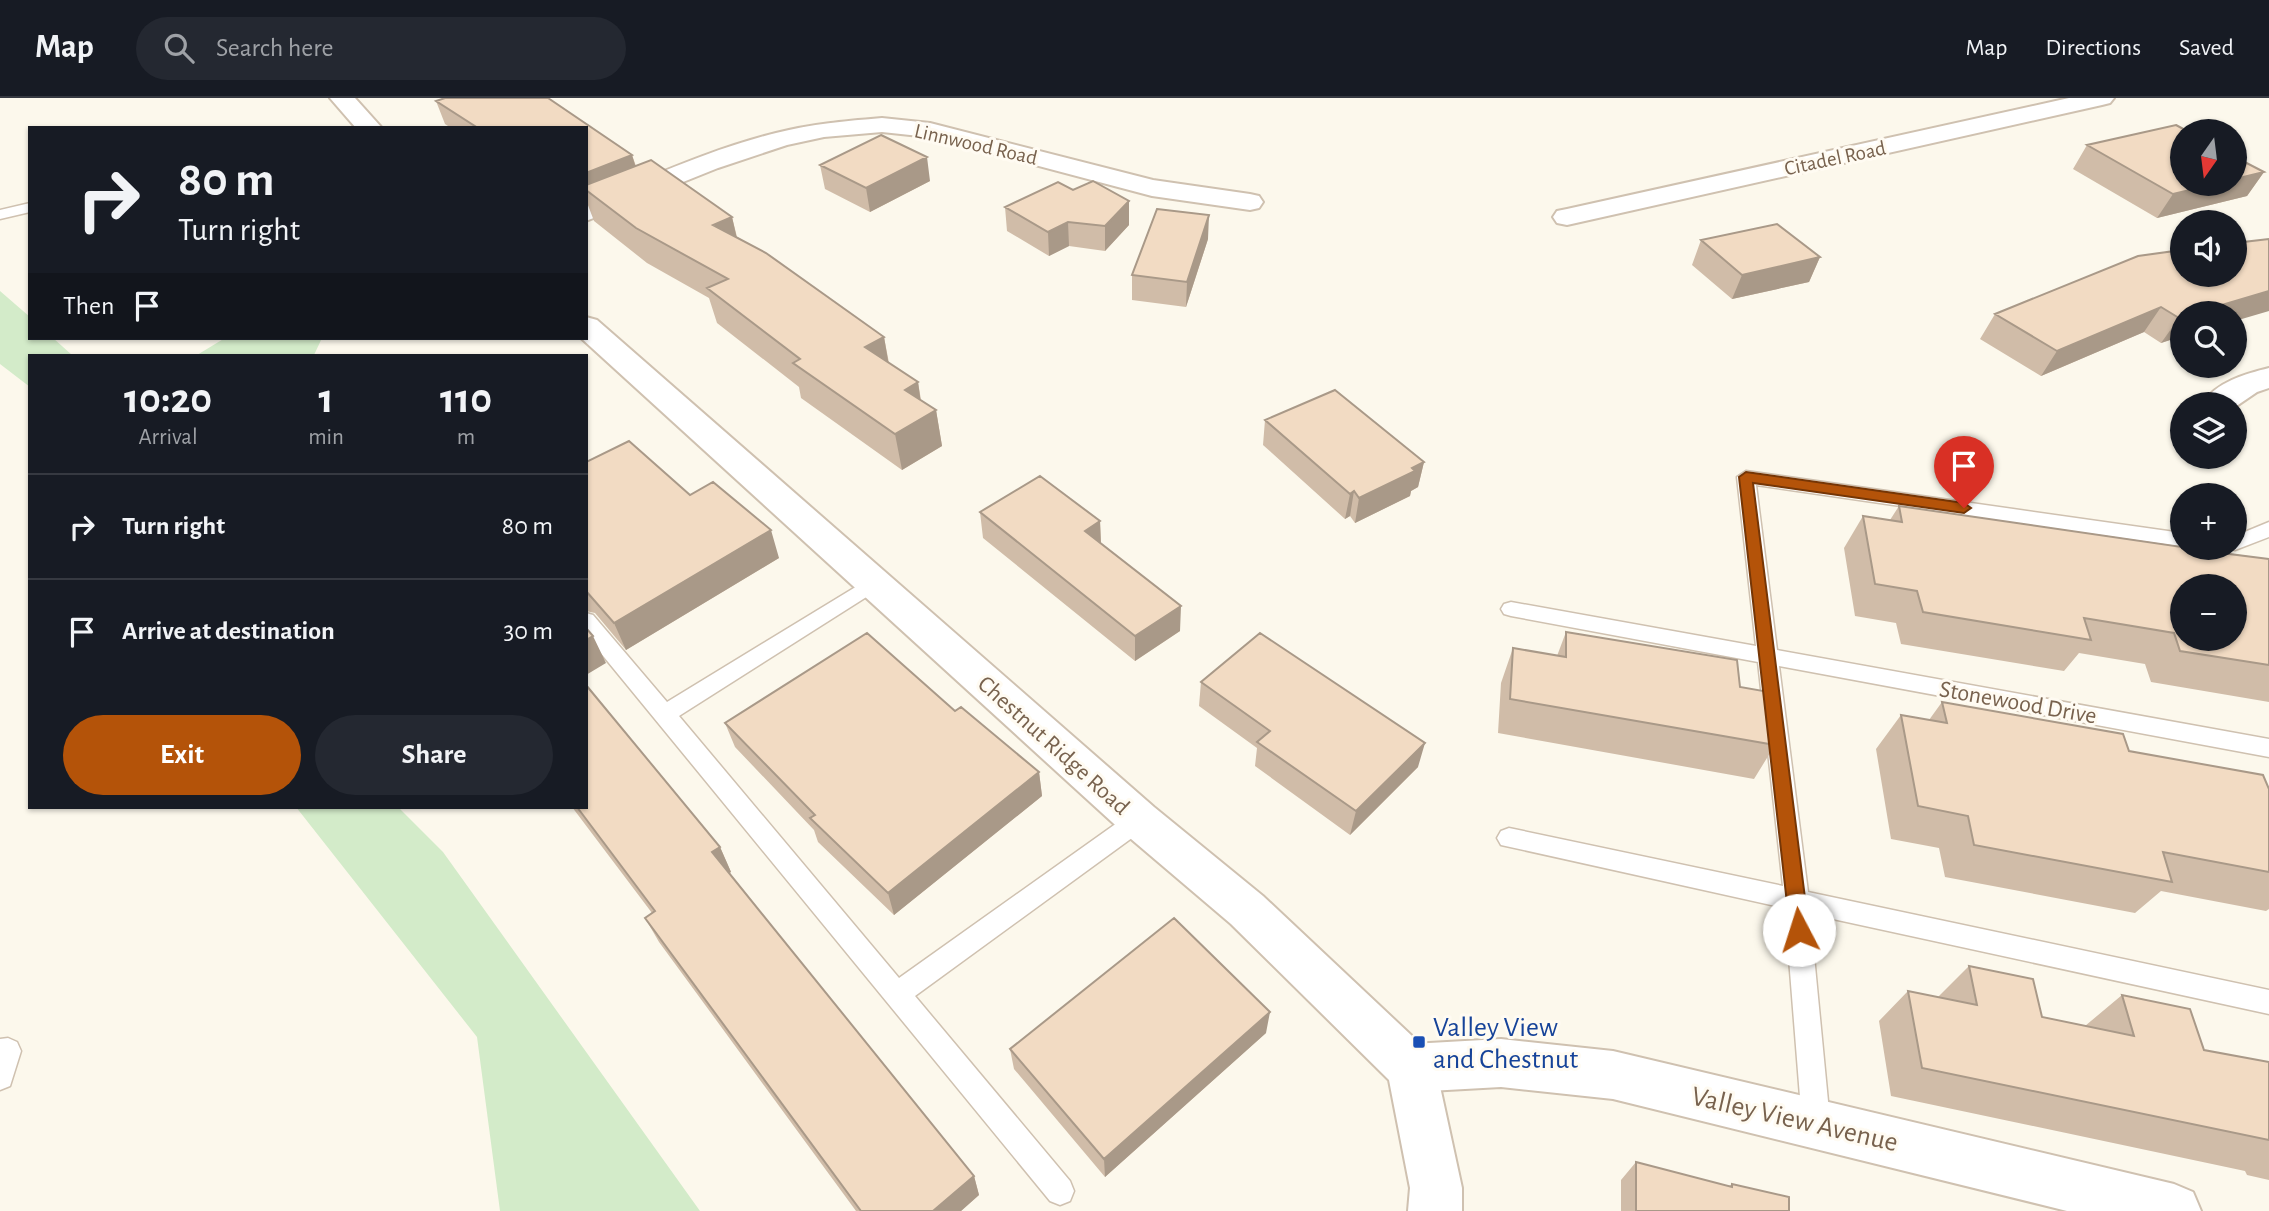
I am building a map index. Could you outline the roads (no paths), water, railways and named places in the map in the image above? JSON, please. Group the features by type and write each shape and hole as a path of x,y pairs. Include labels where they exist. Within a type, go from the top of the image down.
{"street":[{"path":"342,98 368,126"},
{"name":"Citadel Road","path":"1567,217 2102,98"},
{"name":"Linnwood Road","path":"588,212 709,163 781,139 824,130 882,125 930,130 1153,188 1250,202"},
{"name":"Chestnut Ridge Road","path":"588,328 1139,820 1247,910 1410,1068"},
{"path":"2236,392 2246,385 2269,377"},
{"name":"Valley View Avenue","path":"1410,1068 1501,1063 1614,1075 2174,1211"},
{"path":"1410,1068 1436,1188 1435,1211"}],"lane":[{"path":"0,215 28,208"},
{"path":"1816,1122 1797,902 1746,477 2170,538"},
{"path":"2247,538 2269,529"},
{"path":"665,714 872,584"},
{"name":"Stonewood Drive","path":"1511,609 2269,748"},
{"path":"588,622 1060,1191"},
{"path":"897,995 1139,820"},
{"path":"1509,838 2269,1002"},
{"path":"0,1052 8,1051 0,1077"}],"place":[{"name":"Valley View and Chestnut","path":"1419,1042"}]}
